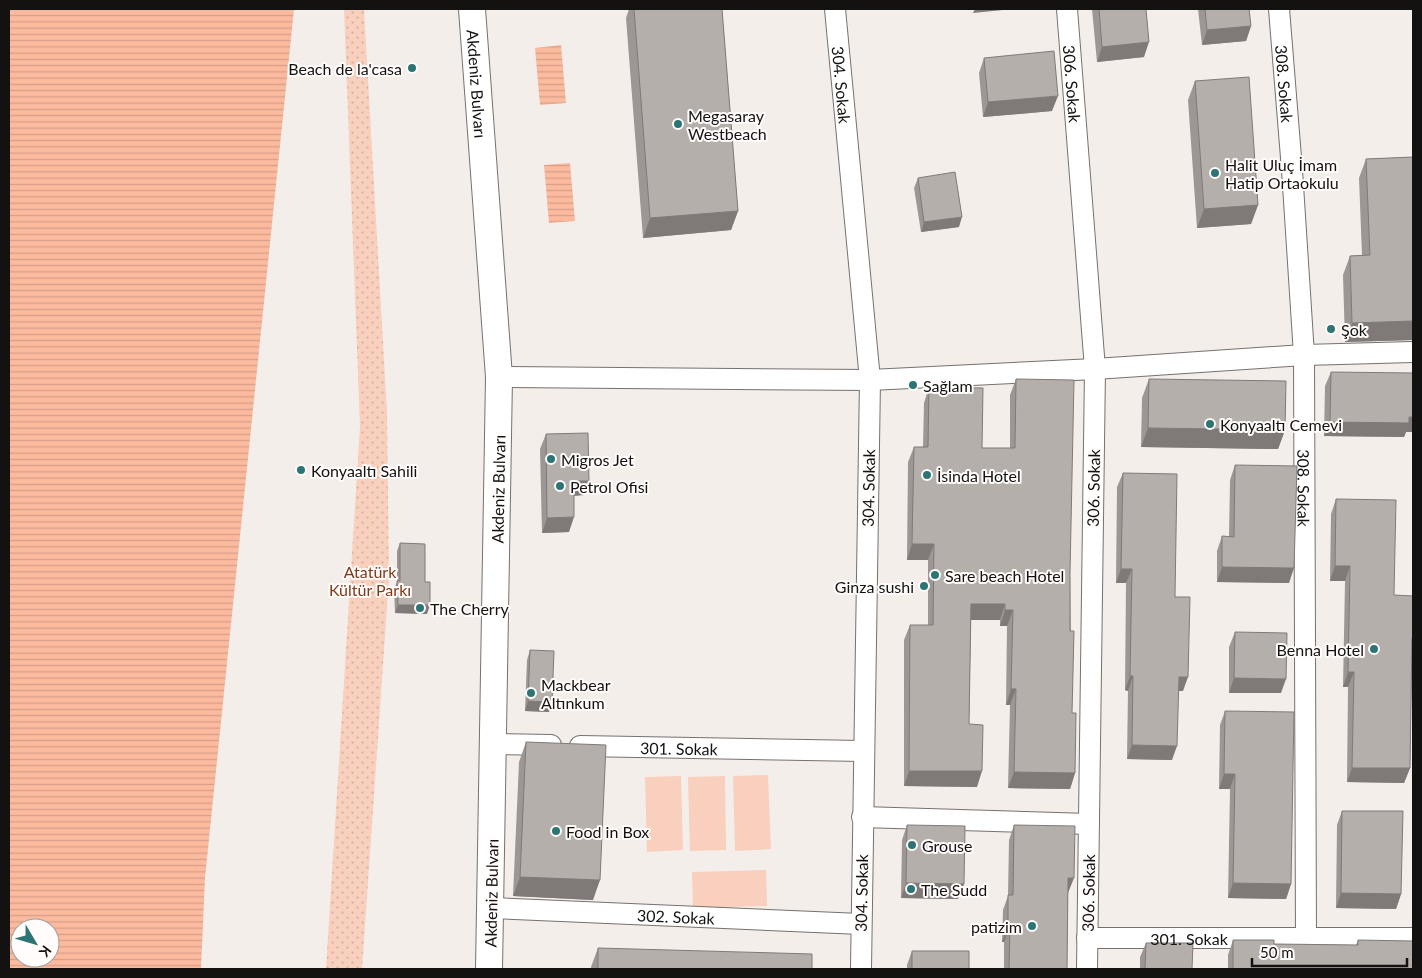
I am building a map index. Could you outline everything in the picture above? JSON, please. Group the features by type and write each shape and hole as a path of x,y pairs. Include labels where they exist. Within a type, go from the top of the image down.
{"main road":[{"name":"Akdeniz Bulvarı","path":"472,9 499,377 489,969"}],"street":[{"name":"304. Sokak","path":"835,9 870,380 861,969"},
{"name":"306. Sokak","path":"1067,9 1095,369 1087,969"},
{"name":"308. Sokak","path":"1279,9 1304,355 1306,938"},
{"path":"499,377 870,380 1095,369 1304,355 1413,352"},
{"name":"301. Sokak","path":"493,744 863,751"},
{"path":"862,817 1089,824"},
{"name":"302. Sokak","path":"491,908 861,924"},
{"name":"301. Sokak","path":"1087,938 1413,938"}],"green space":[{"name":"Atatürk Kültür Parkı","path":"344,9 364,9 387,413 389,578 362,969 326,969 360,426"},
{"path":"768,775 771,849 735,851 733,776"},
{"path":"681,776 683,850 647,852 645,777"},
{"path":"725,776 726,850 690,851 688,777"},
{"path":"766,870 767,906 693,908 692,872"}],"shaded area":[{"path":"9,9 294,9 205,878 201,969 9,969"},
{"path":"561,45 566,103 540,105 535,48"},
{"path":"570,163 575,221 549,223 544,165"}],"building":[{"name":"Megasaray Westbeach","path":"634,9 722,9 738,211 650,218"},
{"path":"1099,9 1146,9 1149,42 1102,47"},
{"path":"1205,9 1249,9 1251,26 1207,30"},
{"path":"1054,51 1058,96 988,102 984,58"},
{"path":"1249,77 1258,205 1204,209 1195,81"},
{"path":"1413,157 1413,321 1352,323 1350,256 1370,255 1366,159"},
{"path":"955,172 962,217 924,222 918,178"},
{"path":"1331,372 1413,373 1413,417 1409,417 1409,423 1330,422"},
{"path":"1016,379 1074,380 1070,631 1074,631 1072,713 1076,713 1075,773 1014,772 1016,689 1011,689 1013,610 1005,610 1005,604 971,604 969,724 983,725 982,771 909,771 910,625 933,625 934,544 912,544 914,447 928,447 929,387 983,388 982,448 1015,448"},
{"path":"1149,379 1286,381 1285,430 1148,428"},
{"path":"588,433 589,481 574,481 574,517 547,518 546,434"},
{"path":"1235,465 1297,466 1294,568 1222,567 1222,536 1234,537"},
{"path":"1123,473 1177,474 1175,597 1190,597 1188,677 1179,677 1177,746 1132,745 1133,676 1130,676 1132,569 1121,569"},
{"path":"1336,499 1396,500 1394,595 1413,596 1410,768 1352,768 1354,672 1348,672 1350,566 1335,566"},
{"path":"400,543 425,544 425,582 430,582 430,605 398,605 397,581 400,581"},
{"path":"1235,632 1287,633 1286,679 1234,678"},
{"path":"530,650 554,651 552,702 528,701"},
{"path":"1225,711 1294,712 1291,884 1233,883 1235,774 1224,774"},
{"name":"Food in Box","path":"526,742 606,745 600,880 520,877"},
{"path":"1342,811 1403,811 1401,894 1341,893"},
{"path":"907,825 965,826 964,884 906,883"},
{"path":"1014,825 1075,826 1074,878 1068,878 1067,969 1009,969 1010,927 1008,927 1008,895 1013,895"},
{"path":"1233,940 1274,940 1274,944 1358,945 1358,940 1413,941 1413,969 1233,969"},
{"path":"1146,943 1193,943 1192,969 1145,969"},
{"path":"598,948 812,954 812,969 598,969"},
{"path":"912,951 969,951 969,969 912,969"}],"place":[{"name":"Beach de la'casa","path":"412,68"},
{"name":"Megasaray Westbeach","path":"678,124"},
{"name":"Halit Uluç İmam Hatip Ortaokulu","path":"1215,173"},
{"name":"Şok","path":"1331,329"},
{"name":"Sağlam","path":"913,385"},
{"name":"Konyaaltı Cemevi","path":"1210,424"},
{"name":"Migros Jet","path":"551,459"},
{"name":"Konyaaltı Sahili","path":"301,470"},
{"name":"İsinda Hotel","path":"927,475"},
{"name":"Petrol Ofisi","path":"560,486"},
{"name":"Sare beach Hotel","path":"935,575"},
{"name":"Ginza sushi","path":"924,586"},
{"name":"The Cherry","path":"420,608"},
{"name":"Benna Hotel","path":"1374,649"},
{"name":"Mackbear Altınkum","path":"531,693"},
{"name":"Food in Box","path":"556,831"},
{"name":"Grouse","path":"912,845"},
{"name":"The Sudd","path":"911,889"},
{"name":"patizim","path":"1032,926"}]}
